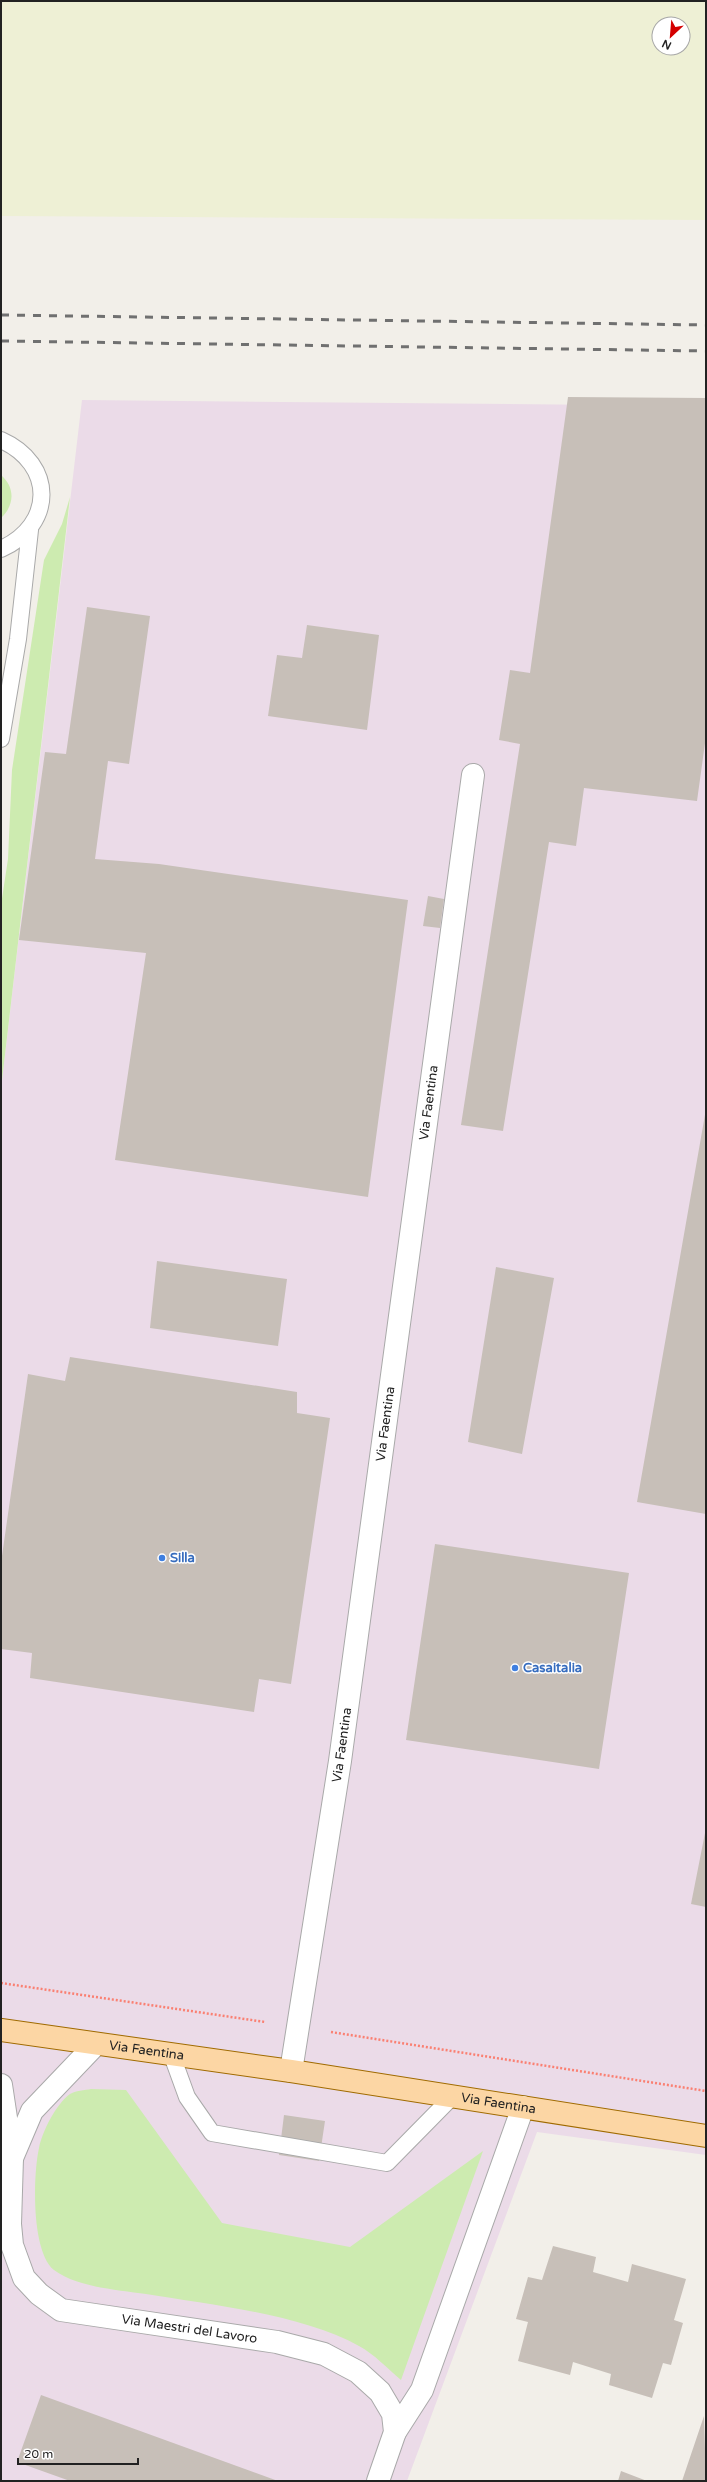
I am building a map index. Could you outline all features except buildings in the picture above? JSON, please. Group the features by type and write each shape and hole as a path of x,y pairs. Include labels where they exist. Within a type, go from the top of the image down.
{"main road":[{"name":"Via Faentina","path":"1,2030 95,2045 171,2053 291,2071 706,2136"}],"street":[{"name":"Via Faentina","path":"291,2071 341,1753 473,775"},
{"name":"Via Maestri del Lavoro","path":"6,2157 32,2111 95,2045"},
{"name":"Via Maestri del Lavoro","path":"1,2085 12,2245 24,2278 39,2294 61,2310 277,2342 324,2354 358,2372 380,2392 393,2414 395,2432 378,2481"},
{"path":"395,2432 422,2390 523,2107"}],"lane":[{"path":"1,440 16,446 30,459 39,476 42,495 39,513 30,530 16,543 1,549"},
{"path":"1,739 18,638 30,530"},
{"path":"171,2053 187,2097 212,2133 387,2163 452,2097"}],"path":[{"path":"1,1983 299,2027 706,2091"}],"shaded area":[{"path":"82,400 706,406 706,2155 537,2132 407,2481 1,2481 1,1089"}],"green space":[{"path":"1,1 706,1 706,220 1,216"},
{"path":"1,475 9,486 12,497 9,508 1,518"},
{"path":"70,497 1,1089 1,905 8,859 12,770 44,560 62,524"},
{"path":"91,2089 126,2090 222,2223 350,2247 483,2151 401,2380 365,2349 336,2335 311,2326 256,2312 98,2287 63,2276 54,2270 47,2261 41,2247 38,2231 35,2194 39,2148 43,2134 50,2119 60,2104 72,2093"}],"railway":[{"path":"1,315 706,325"},
{"path":"1,341 706,351"}],"place":[{"name":"Silla","path":"162,1558"},
{"name":"Casaitalia","path":"515,1668"}]}
